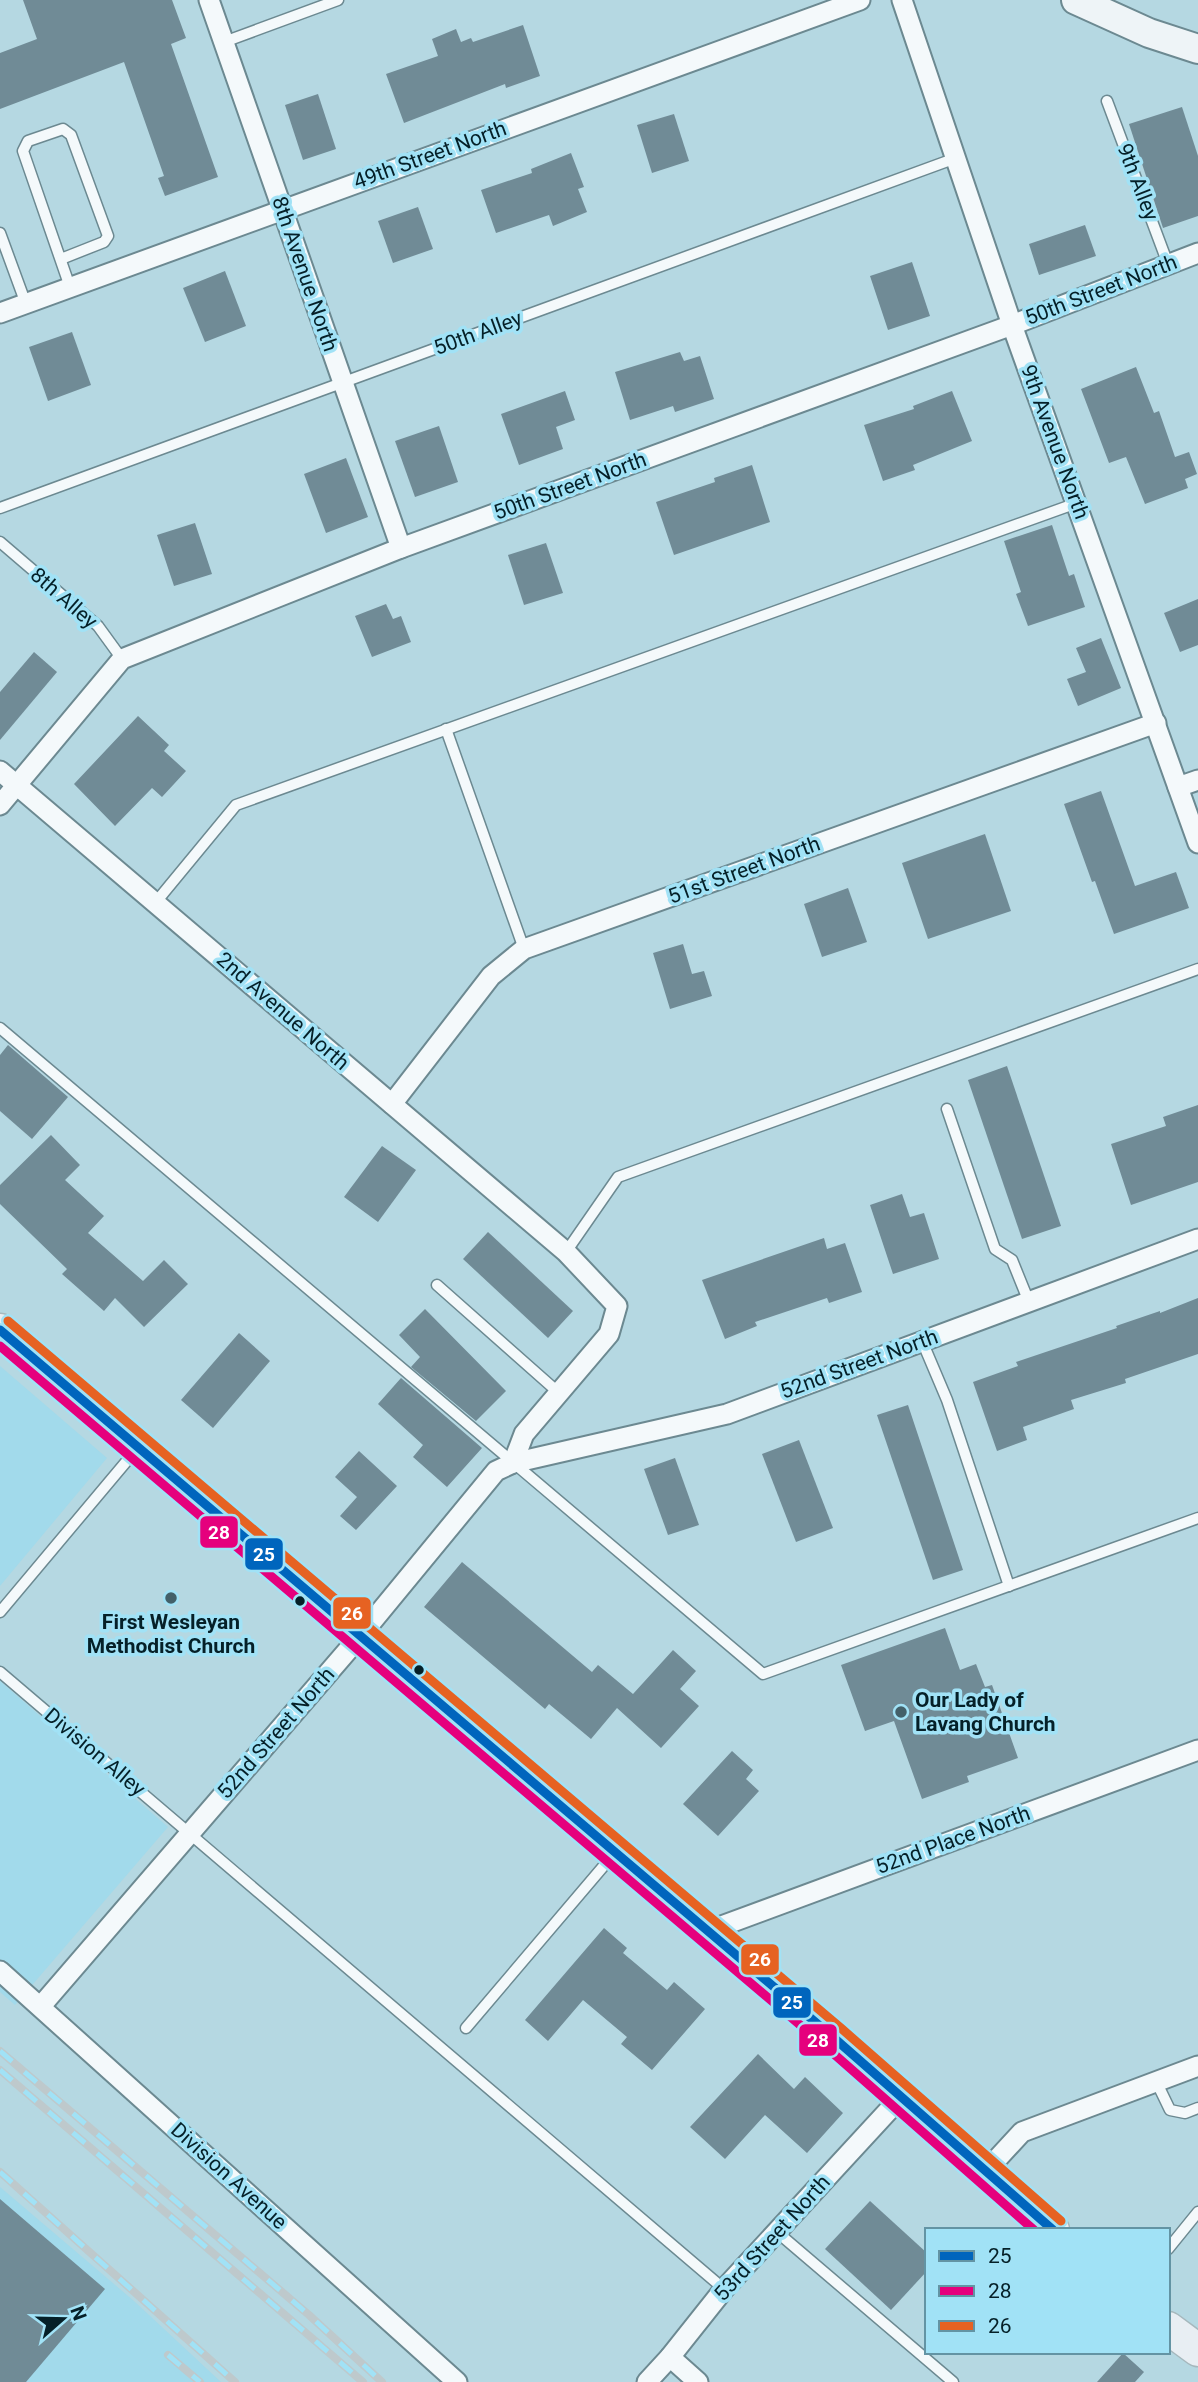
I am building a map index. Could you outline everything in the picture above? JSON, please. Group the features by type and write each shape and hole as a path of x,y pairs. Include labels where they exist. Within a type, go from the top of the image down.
{"main road":[{"path":"1076,0 1149,33 1198,48"},
{"path":"0,1330 616,1852 1051,2228"},
{"path":"1170,2329 1198,2350"}],"street":[{"name":"8th Avenue North","path":"209,0 401,548"},
{"name":"49th Street North","path":"0,313 860,0"},
{"name":"9th Avenue North","path":"902,0 1012,325 1198,844"},
{"name":"50th Street North","path":"0,805 122,659 401,548 1012,325 1198,253"},
{"name":"51st Street North","path":"392,1104 491,976 524,949 1156,723"},
{"name":"2nd Avenue North","path":"0,771 566,1252"},
{"path":"1178,787 1198,780"},
{"name":"52nd Street North","path":"41,2006 361,1635 496,1471 513,1463 727,1414 1198,1238"},
{"path":"513,1463 524,1434 609,1334 617,1306 566,1252"},
{"name":"52nd Place North","path":"708,1931 1198,1750"},
{"name":"Division Avenue","path":"0,1971 457,2382"},
{"path":"986,2171 1022,2133 1198,2066"},
{"name":"53rd Street North","path":"647,2382 724,2289 901,2097"},
{"path":"670,2357 698,2382"}],"lane":[{"path":"224,42 338,0"},
{"name":"9th Alley","path":"1107,101 1168,264"},
{"path":"61,258 104,242 108,236 71,135 63,129 28,141 23,151 71,287"},
{"name":"50th Alley","path":"0,508 956,158"},
{"path":"0,233 26,304"},
{"path":"156,902 236,805 1077,503"},
{"name":"8th Alley","path":"0,542 98,626 122,659"},
{"path":"446,729 524,949"},
{"path":"566,1252 618,1177 1198,969"},
{"path":"0,1028 763,1674 1198,1518"},
{"path":"947,1109 995,1249 1012,1260 1029,1302"},
{"path":"437,1285 559,1393"},
{"path":"922,1341 947,1400 1009,1586"},
{"path":"0,1612 138,1447"},
{"name":"Division Alley","path":"0,1672 724,2289"},
{"path":"466,2028 616,1852"},
{"path":"1156,2081 1170,2110 1185,2113 1198,2108"},
{"path":"1170,2247 1198,2212"},
{"path":"777,2232 953,2382"}],"shaded area":[{"path":"0,1366 107,1458 0,1586"},
{"path":"0,1681 168,1827 15,2005 0,1992"},
{"path":"0,2187 134,2301 221,2382 0,2382"}],"building":[{"path":"23,0 172,0 186,38 171,44 218,177 165,196 158,178 164,176 124,62 0,109 0,53 37,39"},
{"path":"523,25 540,76 506,88 505,84 404,123 386,74 438,56 432,39 456,29 461,42 471,38 473,42"},
{"path":"318,94 336,149 303,160 285,105"},
{"path":"1182,107 1198,156 1198,216 1163,228 1129,124"},
{"path":"674,114 689,161 652,173 637,125"},
{"path":"571,153 584,187 578,189 587,212 553,226 549,215 496,233 481,190 532,173 531,169"},
{"path":"418,207 433,249 393,263 378,221"},
{"path":"1085,225 1096,256 1039,275 1029,244"},
{"path":"912,262 930,316 888,330 870,276"},
{"path":"225,271 246,326 205,342 183,288"},
{"path":"72,332 91,385 48,401 29,347"},
{"path":"680,352 684,361 700,356 714,399 675,412 673,406 630,420 615,372"},
{"path":"1136,367 1154,413 1159,411 1175,457 1189,452 1197,474 1185,479 1188,488 1145,504 1126,457 1109,463 1081,389"},
{"path":"565,391 575,420 556,427 563,449 519,465 501,414"},
{"path":"952,391 972,441 913,465 915,470 883,481 864,425 914,409 913,406"},
{"path":"439,426 458,482 415,497 395,441"},
{"path":"346,458 368,517 326,533 304,474"},
{"path":"752,465 770,522 674,555 656,502 715,482 714,478"},
{"path":"195,523 212,574 174,586 157,535"},
{"path":"1052,525 1069,576 1074,574 1085,607 1028,626 1016,594 1021,592 1004,541"},
{"path":"546,543 563,593 524,605 508,555"},
{"path":"1198,599 1198,645 1180,652 1164,613"},
{"path":"386,604 393,619 401,616 411,642 372,657 355,616"},
{"path":"1101,638 1121,688 1078,706 1067,679 1086,672 1076,648"},
{"path":"34,652 57,672 0,740 0,692"},
{"path":"138,716 169,745 164,751 186,771 162,797 152,788 115,826 74,784"},
{"path":"1101,791 1135,886 1176,872 1189,908 1114,934 1064,804"},
{"path":"985,834 1011,911 928,939 902,863"},
{"path":"848,888 867,942 822,957 804,904"},
{"path":"683,944 692,974 704,971 712,996 670,1009 653,953"},
{"path":"8,1045 68,1097 32,1139 0,1111 0,1055"},
{"path":"1007,1066 1061,1226 1022,1239 968,1080"},
{"path":"1198,1105 1198,1182 1131,1205 1111,1144 1166,1126 1163,1117"},
{"path":"51,1135 80,1165 65,1180 104,1216 88,1233 143,1281 164,1260 188,1284 144,1327 115,1298 104,1311 62,1274 67,1269 0,1204 0,1185"},
{"path":"382,1146 416,1170 378,1222 344,1197"},
{"path":"902,1194 910,1217 924,1213 939,1259 893,1274 870,1205"},
{"path":"488,1232 573,1311 548,1338 463,1259"},
{"path":"824,1238 827,1249 845,1243 862,1292 829,1303 827,1298 755,1322 757,1326 725,1339 702,1280"},
{"path":"1198,1298 1198,1354 1125,1379 1126,1383 1071,1400 1074,1409 1023,1427 1027,1440 997,1451 973,1382 1018,1366 1016,1362"},
{"path":"425,1309 506,1391 476,1421 411,1367 420,1357 399,1335"},
{"path":"239,1333 270,1361 213,1428 181,1400"},
{"path":"401,1378 482,1448 447,1487 413,1457 423,1445 378,1404"},
{"path":"908,1405 963,1570 933,1580 877,1415"},
{"path":"799,1440 833,1528 796,1542 762,1454"},
{"path":"359,1451 397,1486 356,1530 340,1516 357,1497 335,1477"},
{"path":"675,1458 699,1525 668,1535 644,1469"},
{"path":"462,1562 592,1672 598,1665 633,1694 673,1650 696,1671 680,1689 699,1706 661,1748 617,1708 591,1739 549,1704 545,1709 424,1607"},
{"name":"Our Lady of Lavang Church","path":"945,1628 960,1670 976,1664 985,1687 992,1685 1018,1758 967,1776 969,1782 922,1799 894,1721 865,1731 841,1665"},
{"path":"732,1751 753,1770 746,1779 759,1791 718,1836 683,1804"},
{"path":"604,1928 627,1948 623,1953 667,1990 674,1982 705,2009 652,2070 621,2044 627,2037 583,2000 548,2041 525,2020"},
{"path":"758,2054 794,2089 805,2077 843,2113 807,2153 765,2115 725,2159 690,2127"},
{"path":"0,2199 105,2289 26,2382 0,2382"},
{"path":"870,2201 925,2251 925,2273 891,2310 825,2249"},
{"path":"1122,2354 1144,2372 1135,2382 1097,2382"}],"railway":[{"path":"0,2051 309,2315 382,2382"},
{"path":"0,2070 363,2382"},
{"path":"0,2172 235,2382"},
{"path":"168,2355 200,2382"}],"transit line":[{"name":"26","path":"8,1321 842,2029 1061,2221"},
{"name":"25","path":"0,1330 834,2038 1051,2228"},
{"name":"28","path":"0,1346 826,2047 1032,2228"}],"place":[{"name":"First Wesleyan Methodist Church","path":"171,1598"},
{"name":"Our Lady of Lavang Church","path":"901,1712"}]}
